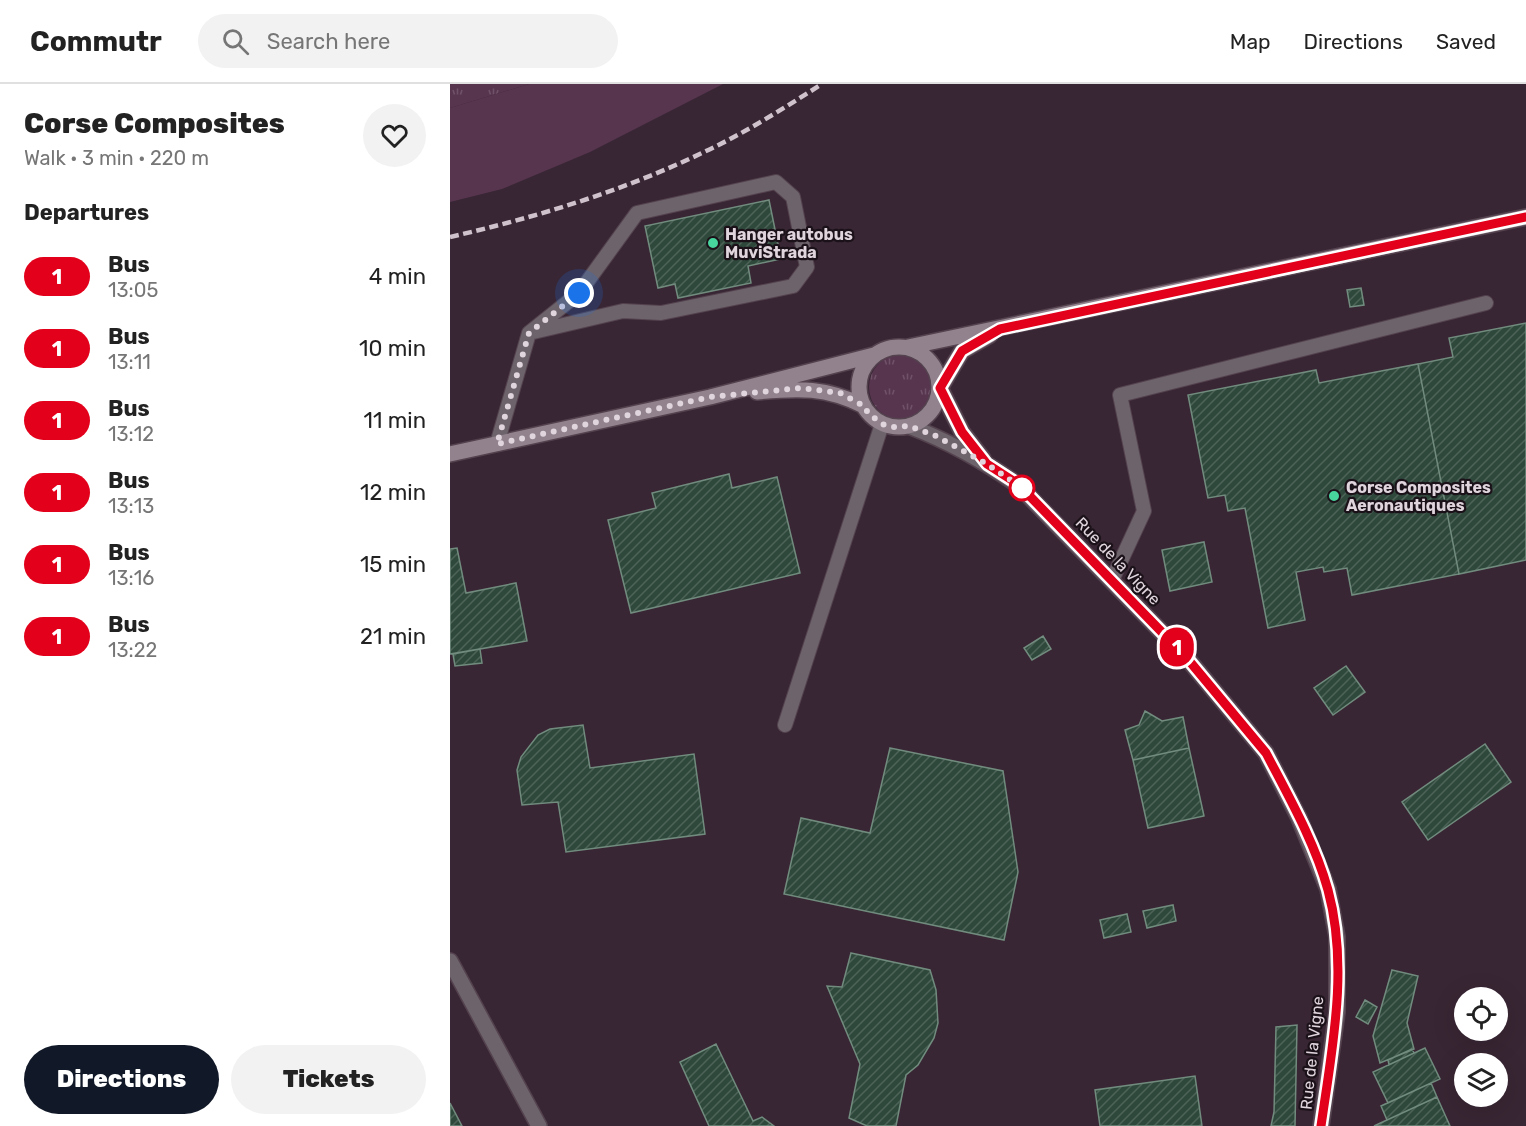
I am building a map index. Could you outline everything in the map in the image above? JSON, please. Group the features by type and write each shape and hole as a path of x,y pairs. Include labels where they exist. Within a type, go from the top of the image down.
{"main road":[{"path":"450,454 710,397 874,355 892,347 908,347 1000,329 1526,217"},
{"path":"874,355 863,368 859,380 859,392 864,406 868,413 882,424 894,427 909,426 921,421 933,409 940,388 962,351 1000,329"},
{"path":"908,347 923,354 934,367 940,388"},
{"path":"710,397 801,388 840,393 864,406"}],"street":[{"name":"Rue de la Vigne","path":"940,388 962,432 987,464"},
{"name":"Rue de la Vigne","path":"909,426 936,436 1018,484 1186,657 1266,753 1299,818 1328,890 1337,937 1337,1012 1322,1126"},
{"path":"450,961 539,1126"}],"lane":[{"path":"497,444 529,333 579,293 637,213 776,182 793,196 807,267 793,286 660,313 623,311 529,333"},
{"path":"1112,580 1144,511 1120,395 1486,303"},
{"path":"785,725 882,424"}],"green space":[{"path":"450,84 529,84 450,108"},
{"path":"529,84 723,84 590,152 502,189 450,202 450,108"},
{"path":"902,354 914,357 925,364 932,375 935,387 932,399 925,410 914,417 902,420 890,417 879,410 872,399 869,387 872,375 879,364 890,357"}],"building":[{"name":"Hanger autobus MuviStrada","path":"769,200 781,259 748,266 751,283 678,298 675,284 658,288 645,226"},
{"path":"1361,288 1364,305 1350,307 1347,290"},
{"path":"1526,323 1526,560 1459,574 1418,364 1453,357 1449,338"},
{"name":"Corse Composites Aeronautiques","path":"1418,364 1459,574 1352,595 1347,568 1324,572 1323,567 1296,572 1305,620 1268,628 1245,508 1228,511 1225,495 1208,498 1188,395 1316,370 1319,383"},
{"path":"729,474 732,488 777,477 800,573 631,613 608,520 656,508 652,493"},
{"path":"1204,542 1212,582 1170,591 1162,550"},
{"path":"457,548 466,593 516,583 527,641 450,654 450,549"},
{"path":"1043,636 1051,649 1032,660 1024,648"},
{"path":"480,649 482,663 455,666 453,654"},
{"path":"1346,666 1365,692 1333,715 1314,688"},
{"path":"1145,711 1162,721 1183,717 1189,748 1133,760 1125,730 1139,725"},
{"path":"583,725 590,768 694,754 705,834 566,852 558,802 522,805 517,770 521,757 538,735 550,729"},
{"path":"1485,744 1511,782 1428,840 1402,802"},
{"path":"890,748 1003,771 1018,872 1004,940 784,894 801,818 870,833"},
{"path":"1189,748 1204,816 1148,828 1133,760"},
{"path":"1173,905 1176,921 1147,928 1143,911"},
{"path":"1127,914 1131,932 1104,938 1100,920"},
{"path":"851,953 930,970 936,990 938,1023 934,1038 918,1065 906,1075 896,1126 867,1126 849,1118 860,1064 827,986 842,987"},
{"path":"1392,970 1418,976 1407,1023 1414,1049 1380,1063 1373,1036"},
{"path":"1365,1000 1377,1007 1368,1024 1356,1017"},
{"path":"1297,1025 1295,1126 1271,1126 1274,1112 1276,1027"},
{"path":"716,1044 753,1121 762,1117 774,1126 709,1126 680,1062"},
{"path":"1425,1048 1440,1079 1388,1103 1373,1072"},
{"path":"1412,1049 1414,1053 1389,1065 1388,1060"},
{"path":"1195,1076 1202,1126 1100,1126 1095,1090"},
{"path":"1431,1083 1437,1097 1387,1120 1381,1106"},
{"path":"1437,1097 1450,1126 1374,1126 1387,1120"},
{"path":"450,1103 462,1126 450,1126"}],"railway":[{"path":"450,237 547,212 642,179 734,137 822,84"}],"bus line":[{"name":"1","path":"1321,1126 1337,1012 1337,937 1328,890 1299,818 1266,753 1186,657 1018,484 987,464 962,432 940,388 962,351 1000,329 1526,217"}],"place":[{"name":"Hanger autobus MuviStrada","path":"713,243"},
{"name":"Corse Composites Aeronautiques","path":"1334,496"}],"route":[{"path":"579,293 529,333 497,444 710,397 801,388 840,393 864,406 868,413 882,424 894,427 909,426 936,436 987,464 1022,488"}]}
